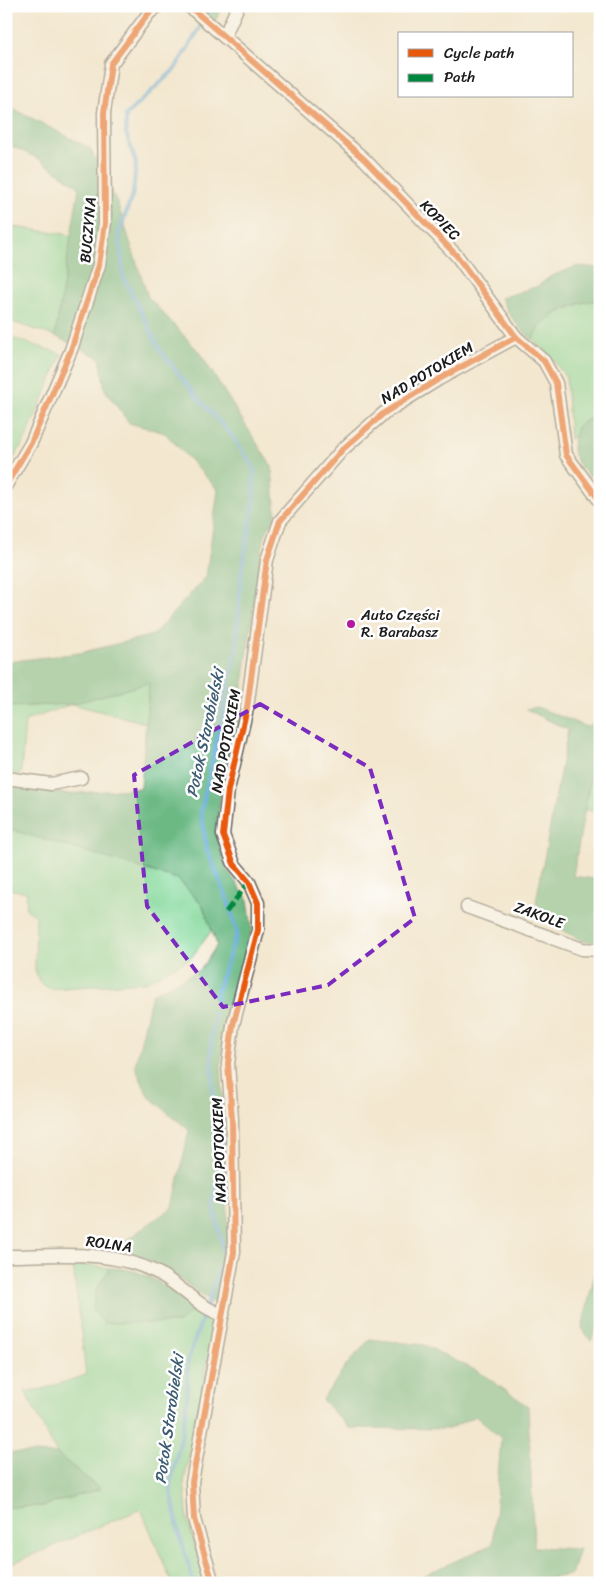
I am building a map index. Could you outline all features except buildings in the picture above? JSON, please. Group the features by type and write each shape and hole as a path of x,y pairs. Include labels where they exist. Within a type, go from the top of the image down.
{"street":[{"name":"BUCZYNA","path":"6,485 31,443 71,350 99,265 105,223 104,113 111,64 149,13 158,6"},
{"path":"224,37 238,6"},
{"name":"KOPIEC","path":"191,8 364,159 457,256 516,337 544,362 556,383 566,455 600,501"},
{"name":"NAD POTOKIEM","path":"213,1583 194,1519 192,1482 211,1310 234,1252 232,1119 228,1064 233,1025 258,930 258,903 249,882 234,864 224,835 228,790 247,708 267,560 280,521 343,449 384,413 439,379 516,337"},
{"path":"6,778 51,784 81,778"},
{"name":"ZAKOLE","path":"467,906 582,949 600,950"},
{"name":"ROLNA","path":"6,1256 94,1256 129,1260 158,1273 211,1310"}],"highlighted area":[{"path":"260,704 370,768 415,918 328,985 223,1007 147,906 134,775"}],"green space":[{"path":"196,6 222,6 215,22"},
{"path":"6,105 90,148 117,202 148,297 200,353 272,467 276,517 266,532 260,559 240,707 221,789 216,833 226,868 248,900 252,929 225,1024 221,1066 228,1190 228,1257 218,1306 156,1264 115,1248 173,1207 189,1130 148,1096 135,1066 152,994 201,969 217,945 203,906 178,879 6,828 6,785 67,794 141,788 149,683 72,704 6,707 6,662 80,653 153,635 206,577 218,490 165,433 129,423 105,390 100,358 55,336 79,187 39,159 6,143"},
{"path":"6,226 72,235 55,336 6,320"},
{"path":"578,266 600,268 600,301 581,303 551,317 543,324 533,340 514,321 501,298 538,286 551,276"},
{"path":"590,300 600,301 600,413 578,425 575,435 570,439 566,378 555,362 533,340 542,324 548,319 564,310"},
{"path":"6,336 62,354 26,438 6,471"},
{"path":"600,413 600,481 590,476 581,468 575,457 573,445 578,425"},
{"path":"149,682 146,723 72,704"},
{"path":"72,704 25,721 21,774 6,772 6,707"},
{"path":"537,707 587,727 600,720 600,757 594,757 573,876 600,880 600,942 582,941 547,922 536,902 568,730 526,709"},
{"path":"594,757 600,757 600,814 585,809"},
{"path":"6,828 178,879 203,906 212,930 191,958 145,982 50,989 39,982 35,969 36,916 26,909 27,892 6,889"},
{"path":"600,1251 600,1319 591,1341 582,1328"},
{"path":"73,1264 110,1268 96,1290 104,1322 179,1323 195,1308 216,1321 184,1482 188,1521 206,1583 172,1583 141,1509 6,1566 6,1507 43,1506 100,1489 57,1454 25,1391 43,1389 86,1375"},
{"path":"110,1268 134,1271 145,1275 165,1286 195,1308 179,1323 104,1323 93,1310 96,1290"},
{"path":"370,1339 424,1345 479,1372 528,1406 534,1547 579,1549 571,1575 529,1581 529,1583 407,1583 493,1544 501,1438 475,1416 449,1429 349,1428 322,1400 349,1362"},
{"path":"6,1452 57,1454 100,1489 43,1506 6,1507"}],"waterway":[{"name":"Potok Starobielski","path":"194,1583 179,1534 170,1485 181,1439 187,1400 188,1360 224,1255 214,1207 222,1142 213,1090 211,1040 217,991 237,933 229,903 207,850 201,812 236,650 241,575 254,502 254,468 233,437 195,395 160,350 123,276 119,233 133,193 136,163 126,133 126,115 175,69 213,6"}],"marked path":[{"path":"226,912 249,882"}],"cycle path":[{"path":"6,485 31,443 71,350 99,265 105,223 104,113 111,64 149,13 158,6"},
{"path":"189,6 364,159 457,256 516,337 544,361 556,383 566,455 600,501"},
{"path":"213,1583 194,1519 192,1482 234,1252 232,1119 228,1064 233,1025 258,930 258,903 249,882 234,864 223,835 228,790 247,708 267,560 280,521 343,449 384,413 439,379 516,337"}],"place":[{"name":"Auto Części R. Barabasz","path":"351,624"}]}
